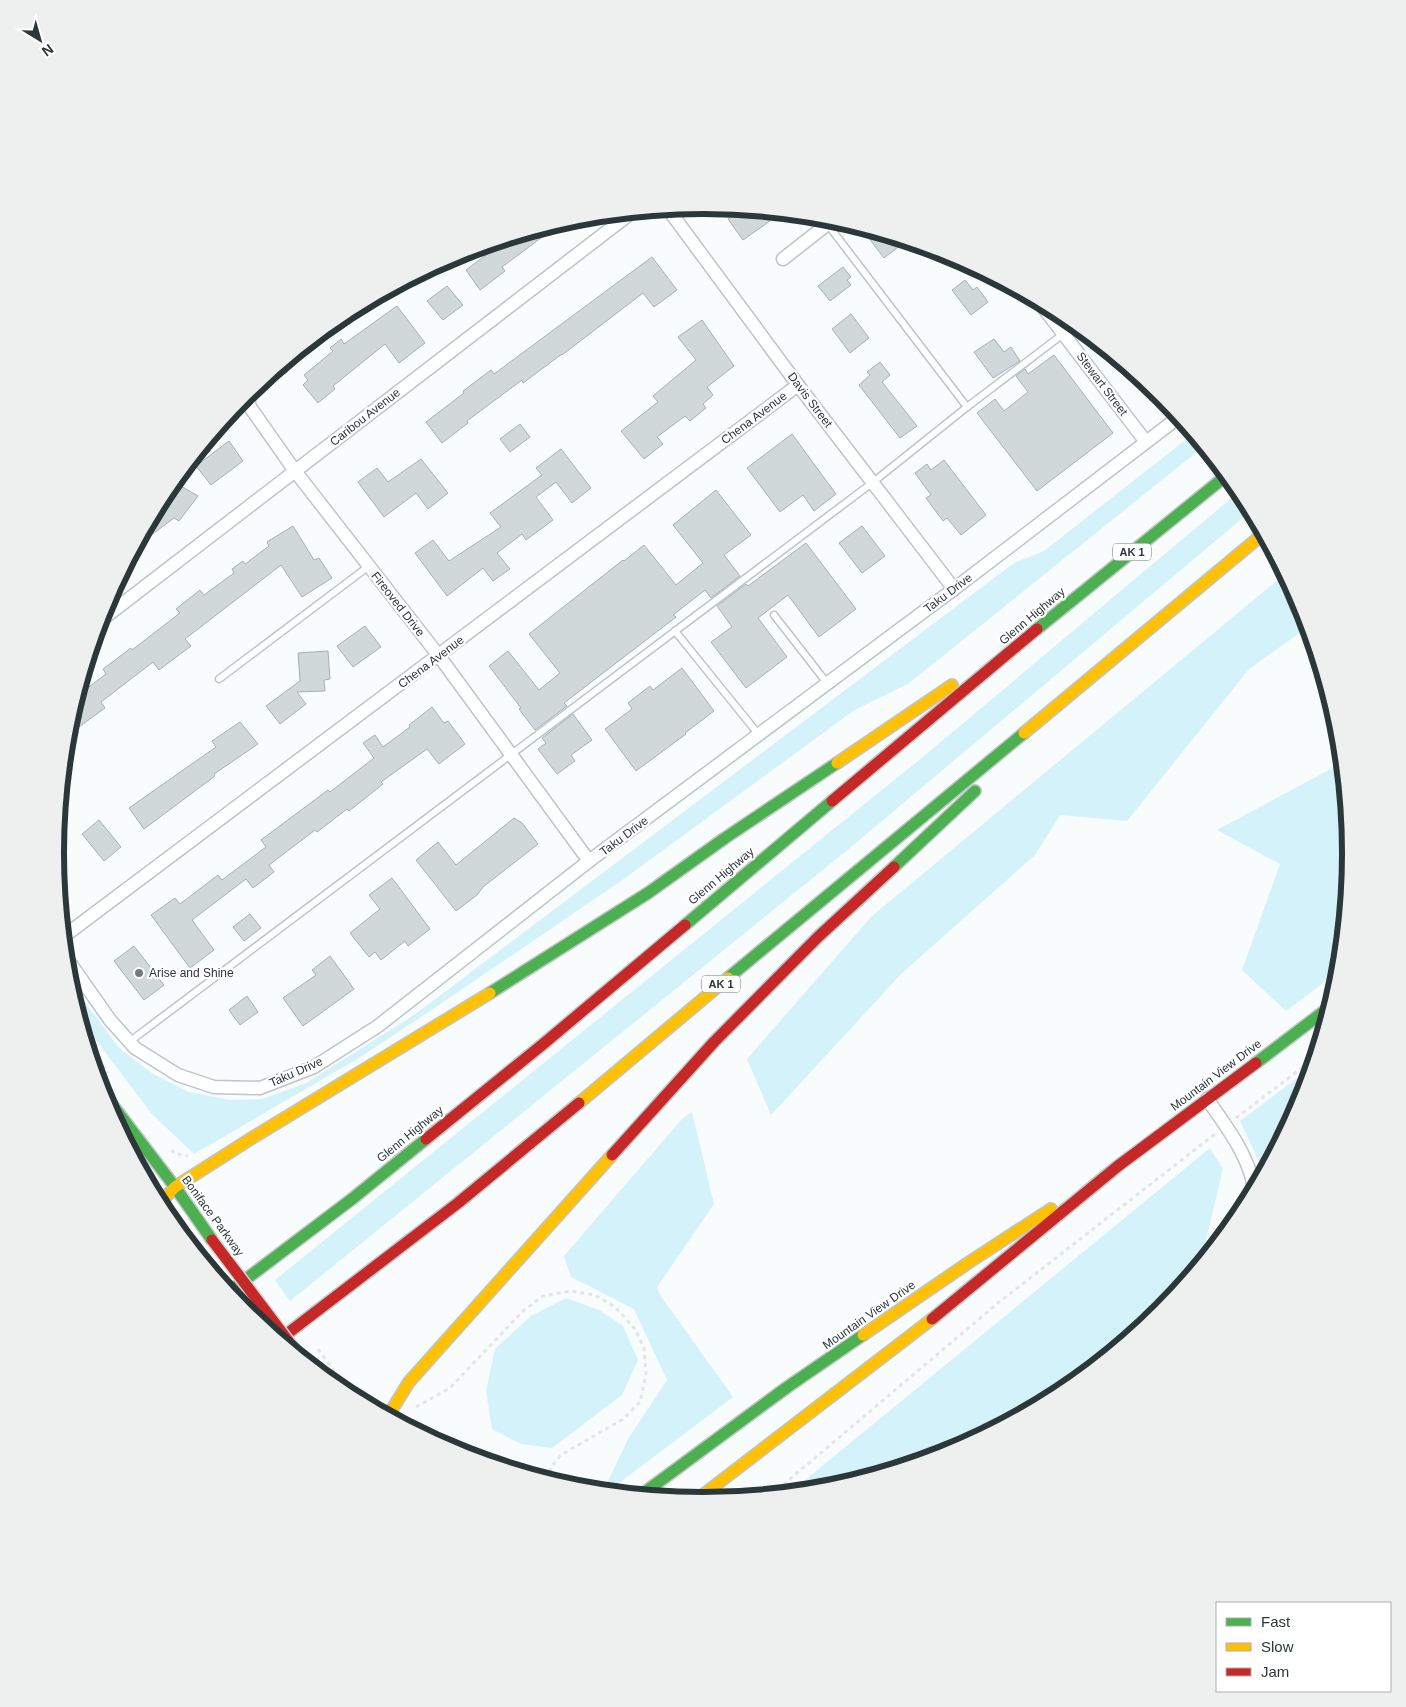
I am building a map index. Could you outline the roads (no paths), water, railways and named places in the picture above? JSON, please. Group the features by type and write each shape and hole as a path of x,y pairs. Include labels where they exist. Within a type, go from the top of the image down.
{"main road":[{"name":"Glenn Highway","path":"234,1288 352,1198 542,1045 1038,628 1221,480"},
{"name":"AK 1","path":"284,1336 458,1203 1259,537"},
{"path":"1006,762 1158,621"},
{"path":"165,1198 175,1188 252,1138 528,970 648,893 725,838 1038,628"},
{"path":"390,1411 409,1382 714,1042 818,938 984,783"},
{"name":"Mountain View Drive","path":"706,1493 918,1330 1118,1166 1321,1013"},
{"name":"Boniface Parkway","path":"120,1116 285,1337"},
{"name":"Mountain View Drive","path":"648,1490 786,1388 968,1263 1118,1166"},
{"path":"342,1306 458,1203"},
{"path":"295,1345 305,1337"}],"street":[{"name":"Davis Street","path":"673,215 798,385 954,589"},
{"name":"Caribou Avenue","path":"111,613 622,220"},
{"path":"783,259 821,226"},
{"name":"Stewart Street","path":"1051,318 1146,442"},
{"name":"Chena Avenue","path":"69,933 798,385"},
{"name":"Fireoved Drive","path":"249,403 250,407 295,471 439,656 590,861"},
{"name":"Taku Drive","path":"75,970 110,1020 129,1042 135,1048 178,1075 214,1088 260,1088 314,1067 378,1026 590,861 954,589 1174,421"},
{"path":"1207,1098 1226,1126 1248,1165 1252,1181"}],"lane":[{"path":"834,228 967,407"},
{"path":"129,1042 872,483 1068,329"},
{"path":"219,679 369,566"},
{"path":"774,615 827,683"},
{"path":"675,631 759,735"}],"place":[{"name":"Arise and Shine","path":"139,973"}]}
